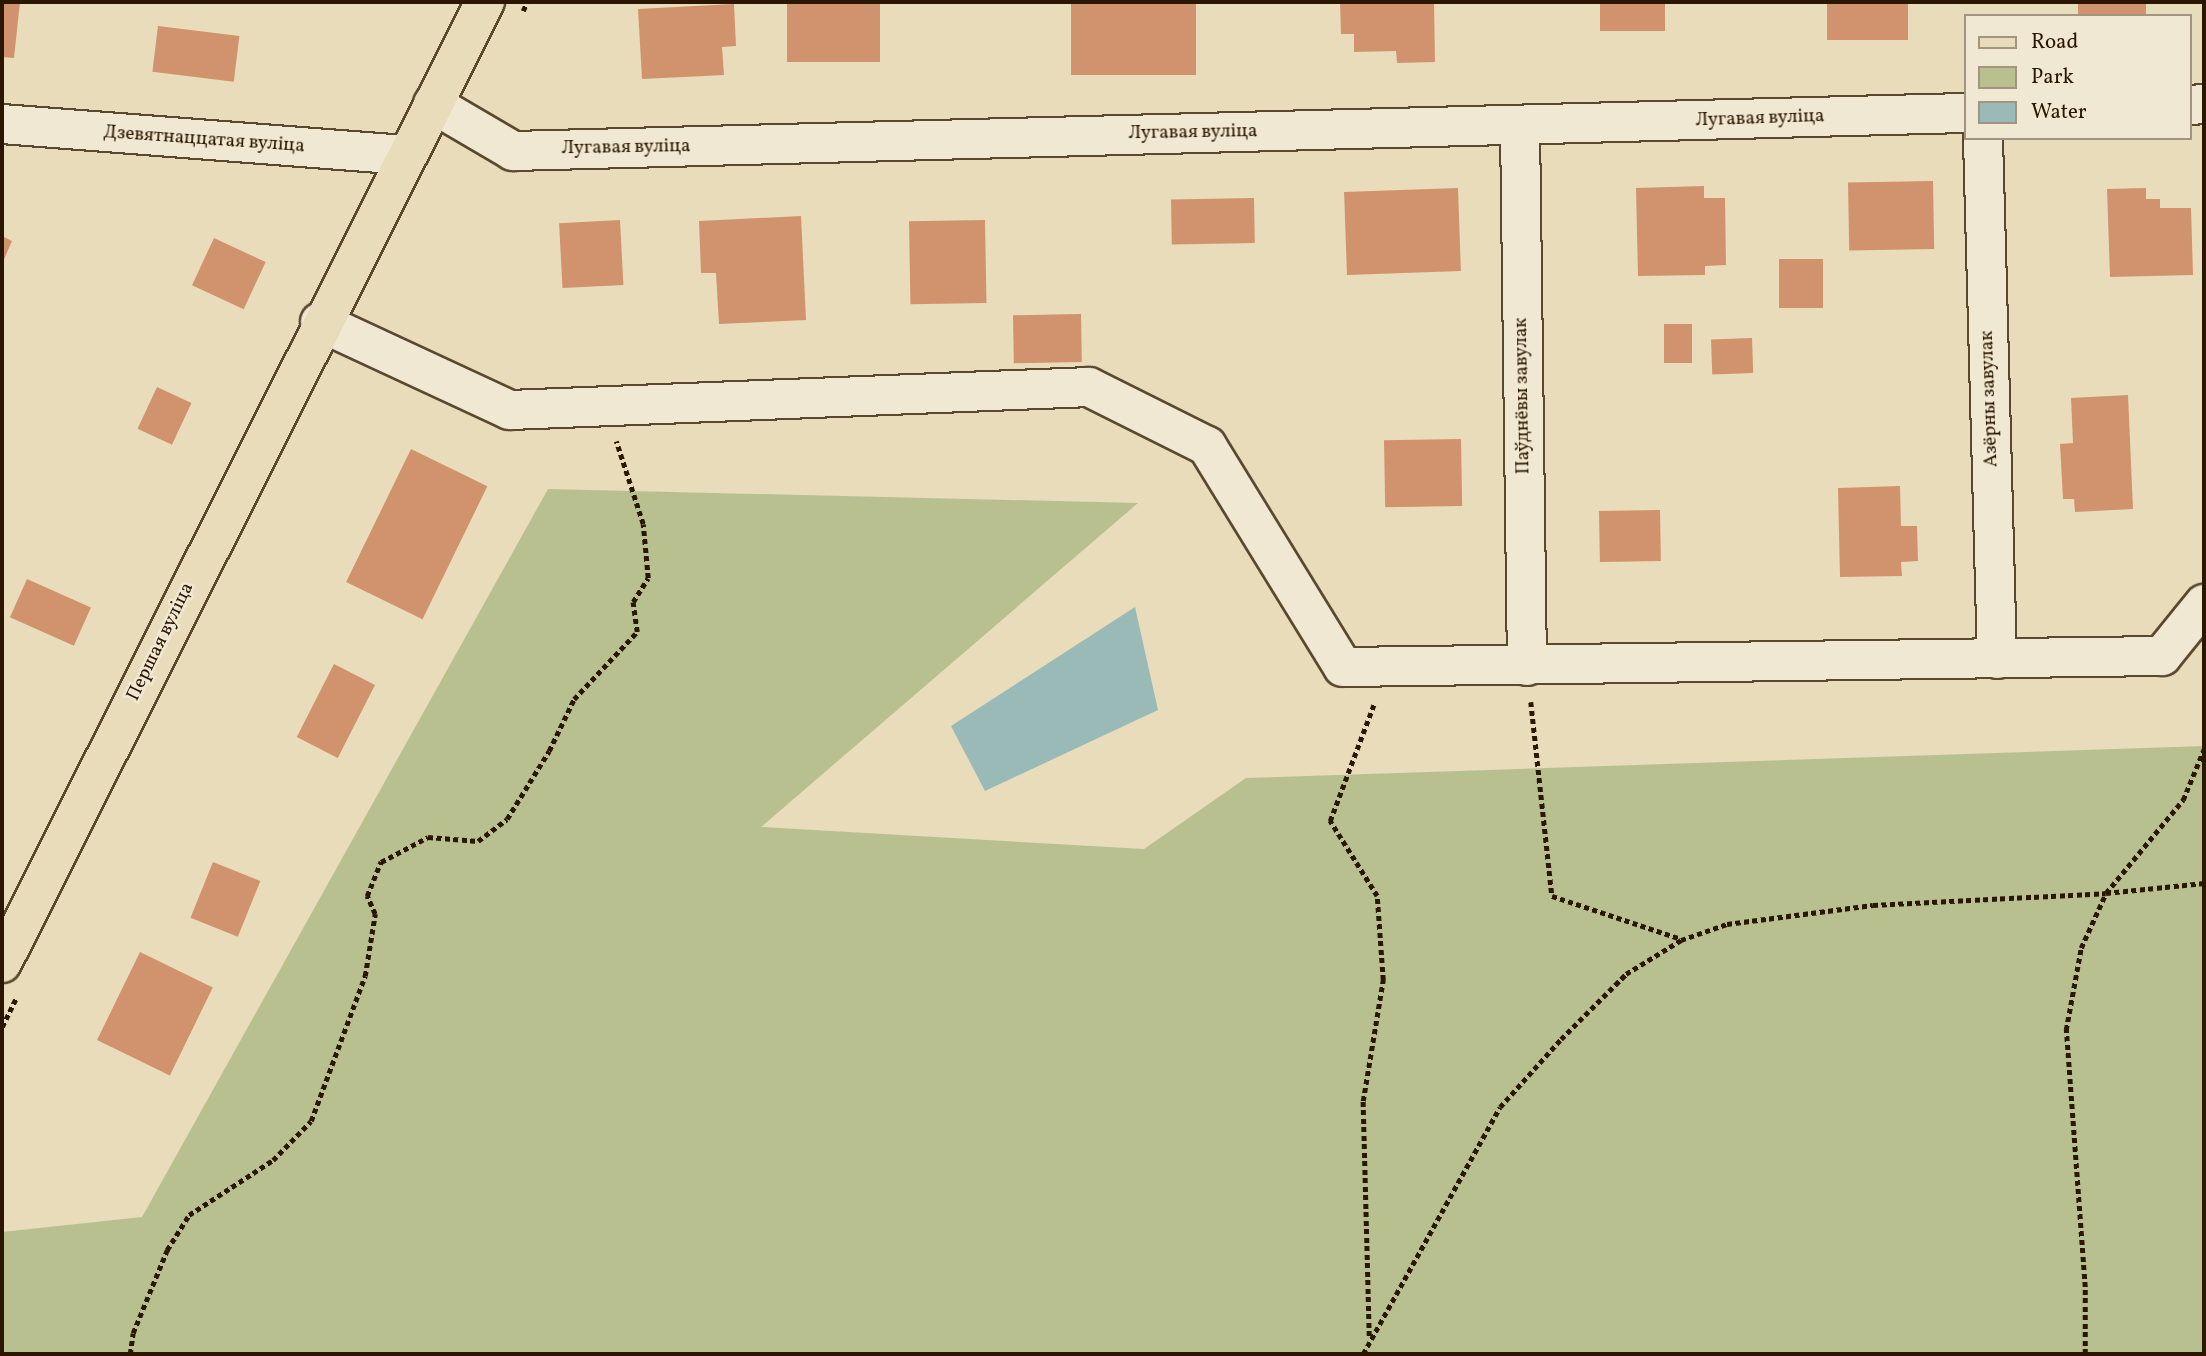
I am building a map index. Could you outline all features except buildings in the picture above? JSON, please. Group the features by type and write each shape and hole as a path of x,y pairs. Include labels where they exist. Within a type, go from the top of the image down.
{"main road":[{"name":"Першая вуліца","path":"2,963 320,322 485,2"}],"street":[{"name":"Лугавая вуліца","path":"433,104 513,150 1965,113"},
{"name":"Дзевятнаццатая вуліца","path":"2,124 405,155"},
{"name":"Паўднёвы завулак","path":"1520,125 1527,666"},
{"name":"Азёрны завулак","path":"1983,140 1997,659"},
{"path":"320,322 510,411 1089,387 1207,446 1343,667 2162,656 2204,604"}],"path":[{"path":"130,1354 133,1333 167,1250 189,1215 273,1160 311,1121 365,976 375,914 367,896 381,862 428,837 478,841 507,819 550,751 574,699 637,632 633,602 648,578 643,524 616,440 628,433"},
{"path":"1527,666 1552,896 1681,940"},
{"path":"1369,1338 1363,1101 1383,980 1377,896 1330,821 1388,667"},
{"path":"2085,1354 2085,1287 2066,1030 2081,948 2106,893 2183,800 2204,749"},
{"path":"1363,1354 1369,1338 1500,1107 1560,1039 1626,974 1681,940 1727,925 1873,905 2106,893 2204,883"}],"green space":[{"path":"548,489 1138,503 761,827 1144,849 1246,778 2204,746 2204,1354 2,1354 2,1232 142,1217"}],"water":[{"path":"1135,607 1158,710 985,791 951,726"}]}
